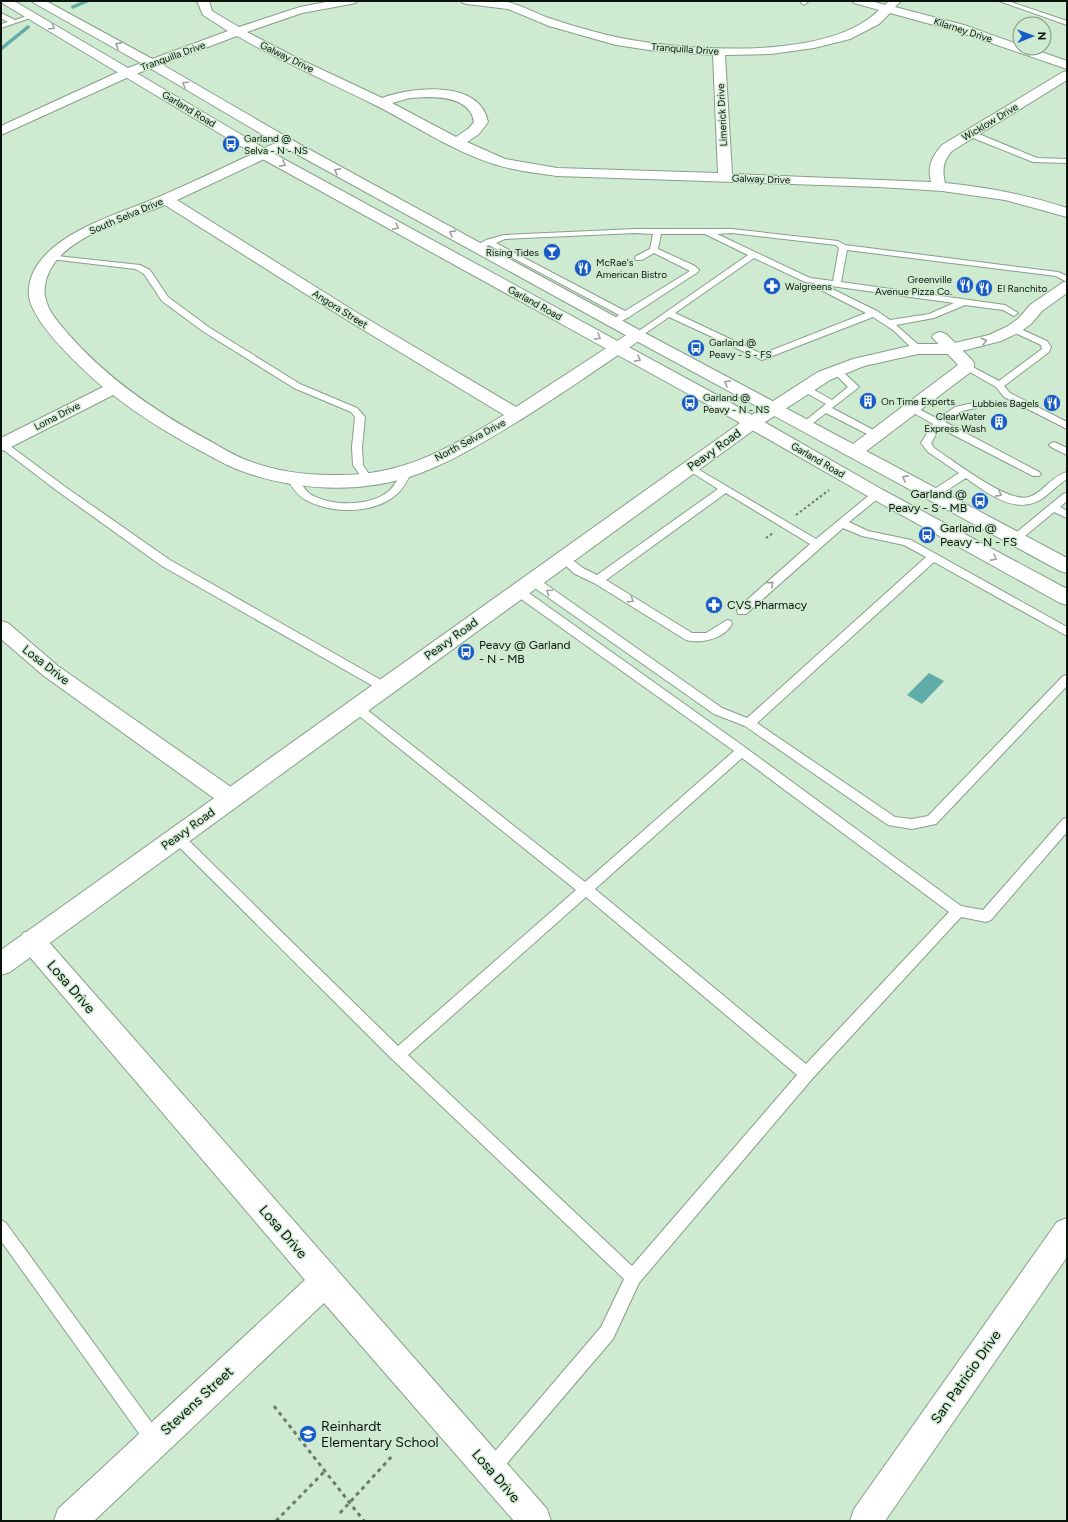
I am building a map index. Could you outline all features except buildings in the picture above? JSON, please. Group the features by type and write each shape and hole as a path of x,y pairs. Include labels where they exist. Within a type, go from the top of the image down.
{"street":[{"name":"Garland Road","path":"6,1 129,72 264,154 753,422 877,494 1067,598"},
{"name":"Garland Road","path":"40,1 152,64 287,143 483,244 590,302 620,319 637,335 1067,566"},
{"name":"Galway Drive","path":"203,1 207,13 237,33 381,102 493,159 524,168 557,172 939,185 1002,194 1032,201 1067,213"},
{"name":"Tranquilla Drive","path":"1,131 129,72 300,10 351,1"},
{"name":"Tranquilla Drive","path":"467,1 507,4 548,22 590,35 627,43 675,50 719,52 772,52 811,46 847,35 879,20 893,5"},
{"name":"Kilarney Drive","path":"858,1 893,5 1067,65"},
{"path":"33,16 54,10"},
{"name":"Limerick Drive","path":"719,52 725,178"},
{"name":"Wicklow Drive","path":"939,185 935,172 938,159 947,148 1067,75"},
{"path":"381,102 419,92 455,96 471,104 480,113 481,122 474,131 457,142"},
{"name":"South Selva Drive","path":"113,388 73,350 43,313 37,297 39,276 51,257 68,243 99,226 166,199 287,143"},
{"name":"Angora Street","path":"166,199 352,317 516,415"},
{"name":"Peavy Road","path":"1,964 753,422 804,388 836,370 858,362 945,343 979,327 1014,321 1025,321 1036,308 1067,286"},
{"name":"Peavy Road","path":"945,343 971,345 995,338 1014,321"},
{"name":"North Selva Drive","path":"113,388 171,428 244,466 291,478 343,482 387,477 445,456 516,415 637,335"},
{"path":"855,451 910,408 966,368 966,363 945,343"},
{"name":"Loma Drive","path":"2,445 113,388"},
{"name":"Losa Drive","path":"1,628 51,671 230,798"},
{"name":"Losa Drive","path":"32,941 325,1282 535,1521"},
{"name":"San Patricio Drive","path":"866,1521 1067,1232"},
{"name":"Stevens Street","path":"70,1521 325,1282"}],"lane":[{"path":"1002,1 1067,22"},
{"path":"1,15 14,22"},
{"path":"1,26 33,16"},
{"path":"970,134 1036,160 1067,161"},
{"path":"483,244 504,237 732,231 838,243 843,247 1058,274 1067,279"},
{"path":"654,250 654,244 658,232"},
{"path":"706,232 874,313 890,323 908,338 918,349"},
{"path":"837,284 843,247"},
{"path":"639,258 654,250"},
{"path":"620,319 695,270 654,250"},
{"path":"637,335 670,314 753,255"},
{"path":"51,257 137,267 146,272 165,299 207,330 297,386 354,410 360,417 357,447 358,465 367,479"},
{"path":"808,280 1005,308 1014,321 1044,343 1047,347 1046,350 1008,380 999,385"},
{"path":"890,323 931,316 963,302"},
{"path":"670,314 762,357 874,313"},
{"path":"966,368 999,385 1007,395 1067,426"},
{"path":"806,425 854,387 836,370"},
{"path":"804,388 876,435"},
{"path":"973,406 958,408 939,423 929,436 926,443 931,450 1000,496 1014,501 1031,501 1067,475"},
{"path":"910,408 1036,474"},
{"path":"2,445 166,563 384,687"},
{"path":"1054,445 1067,452"},
{"path":"691,468 817,544"},
{"path":"291,478 307,496 324,503 340,506 356,506 375,501 392,494 399,486 407,471"},
{"path":"934,494 966,473"},
{"path":"598,580 725,489"},
{"path":"742,611 817,544 877,494"},
{"path":"1016,538 1067,496"},
{"path":"1053,508 1067,515"},
{"path":"842,523 866,534 907,542 1067,632"},
{"path":"748,723 933,557"},
{"path":"563,559 579,571 598,580 690,636 702,639 712,636 727,624"},
{"path":"526,586 564,603 718,711 748,723 892,821 906,824 920,824 932,820 1067,679"},
{"path":"526,586 742,751 958,911 986,916 1067,823"},
{"path":"357,708 585,889 807,1074"},
{"path":"398,1055 742,751"},
{"path":"177,837 398,1055 633,1277"},
{"path":"490,1469 607,1333 633,1277 807,1074 958,911"},
{"path":"1,1228 155,1441"}],"path":[{"path":"274,1406 324,1472 364,1521"},
{"path":"340,1513 393,1455"},
{"path":"276,1521 324,1472"}],"water":[{"path":"929,673 944,681 922,704 907,695"}],"waterway":[{"path":"73,7 87,1"},
{"path":"1,49 28,27"}],"place":[{"name":"Garland @ Selva - N - NS","path":"231,144"},
{"name":"Rising Tides","path":"552,252"},
{"name":"McRae's American Bistro","path":"583,268"},
{"name":"Greenville Avenue Pizza Co.","path":"965,285"},
{"name":"Walgreens","path":"772,286"},
{"name":"El Ranchito","path":"984,288"},
{"name":"Garland @ Peavy - S - FS","path":"696,348"},
{"name":"On Time Experts","path":"868,401"},
{"name":"Garland @ Peavy - N - NS","path":"690,403"},
{"name":"Lubbies Bagels","path":"1052,403"},
{"name":"ClearWater Express Wash","path":"999,422"},
{"name":"Garland @ Peavy - S - MB","path":"980,501"},
{"name":"Garland @ Peavy - N - FS","path":"927,535"},
{"name":"CVS Pharmacy","path":"714,605"},
{"name":"Peavy @ Garland - N - MB","path":"466,652"},
{"name":"Reinhardt Elementary School","path":"308,1434"}]}
